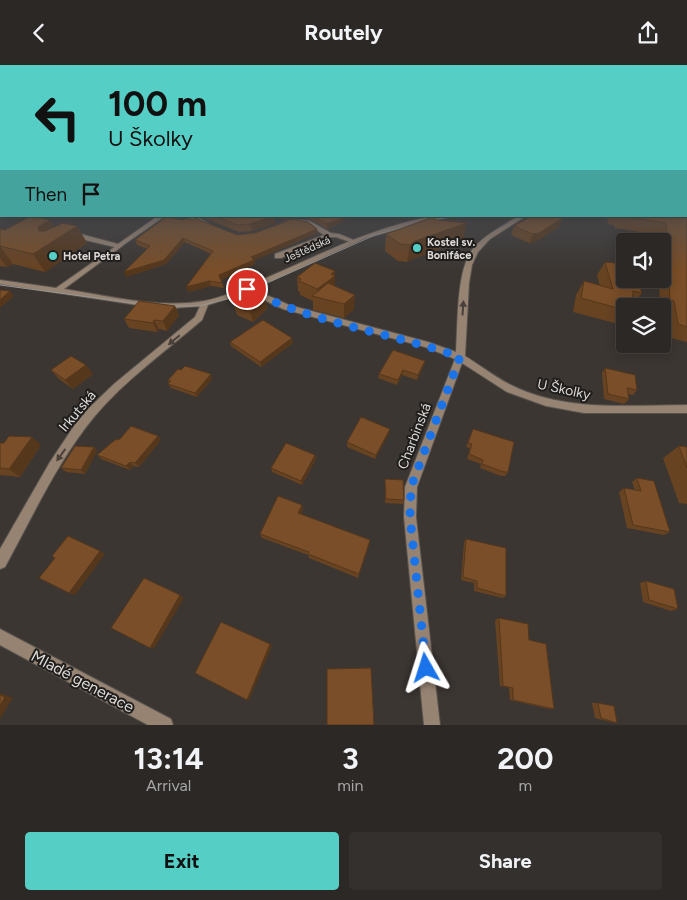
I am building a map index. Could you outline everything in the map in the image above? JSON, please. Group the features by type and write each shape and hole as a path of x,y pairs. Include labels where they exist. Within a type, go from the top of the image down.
{"street":[{"path":"58,291 161,217"},
{"path":"192,217 215,228"},
{"name":"Ještědská","path":"0,282 163,305 205,303 247,289 353,241 419,221 441,217"},
{"name":"Charbinská","path":"432,725 410,517 411,487 460,357 468,265 475,251 488,238 521,217"},
{"path":"276,226 292,220 305,221 317,226 330,235"},
{"path":"61,241 78,235 119,246"},
{"path":"278,256 330,235 337,235 353,241"},
{"name":"U Školky","path":"247,289 286,307 428,345 460,357 510,389 546,402 584,409 687,409"},
{"name":"Irkutská","path":"0,562 55,463 92,413 123,383 199,318 205,303"},
{"name":"Mladé generace","path":"0,637 165,725"}],"building":[{"path":"29,217 50,220 38,227 39,231 45,231 63,223 77,226 33,254 0,246 0,229 5,230"},
{"path":"166,217 183,220 195,218 237,235 255,233 293,219 308,222 317,229 251,257 254,260 219,275 222,283 209,281 186,287 213,251 183,238 164,260 124,272 150,246 135,240"},
{"path":"218,217 270,217 250,224 238,225"},
{"path":"314,217 345,217 327,224"},
{"path":"433,217 437,220 467,223 415,241 410,245 400,244 386,234"},
{"path":"530,217 563,218 539,233 533,234 514,226"},
{"path":"627,217 687,218 687,327 678,324 674,301 670,298 671,233 667,233 666,223"},
{"path":"605,262 616,263 616,288 640,288 642,293 633,291 633,298 616,298 616,308 581,298 584,281 613,289"},
{"path":"315,263 335,271 331,274 335,276 317,289 299,281 301,279 297,277"},
{"path":"328,283 355,295 344,304 312,296"},
{"path":"0,290 10,291 0,300"},
{"path":"249,293 265,299 250,312 234,306"},
{"path":"139,301 175,306 163,321 154,320 153,323 124,319"},
{"path":"263,320 292,338 260,362 230,342"},
{"path":"393,350 425,361 418,375 403,370 398,380 379,374"},
{"path":"71,356 86,365 65,380 51,370"},
{"path":"185,366 211,374 195,393 168,384 171,381 168,380 178,369 181,370"},
{"path":"605,368 635,375 637,390 627,388 629,399 608,394"},
{"path":"361,417 390,429 376,455 347,442"},
{"path":"131,426 158,436 135,463 130,462 126,466 97,455 115,440 120,439"},
{"path":"473,429 514,442 508,472 482,464 483,460 469,454 472,444 468,443"},
{"path":"9,436 32,437 9,469 0,468 0,443 4,443"},
{"path":"286,443 315,455 301,481 271,468"},
{"path":"75,446 94,447 81,470 61,468"},
{"path":"679,446 687,447 687,468"},
{"path":"637,478 654,481 670,532 633,525 624,488 641,491"},
{"path":"385,479 403,480 404,500 386,499"},
{"path":"278,496 302,505 298,513 370,540 359,574 308,554 309,552 260,534"},
{"path":"68,536 100,551 69,593 39,578 55,558 52,556"},
{"path":"466,539 506,548 506,596 477,588 477,581 463,577"},
{"path":"144,578 180,595 150,648 111,628"},
{"path":"646,581 674,589 678,609 649,600"},
{"path":"499,618 528,624 529,640 546,644 554,709 513,700 513,688 503,686"},
{"path":"221,622 270,644 247,700 195,673"},
{"path":"371,668 374,725 327,725 327,669"},
{"path":"0,695 5,697 0,706"},
{"path":"598,703 614,706 617,723 601,718"}],"tram line":[{"path":"0,285 156,306 199,306 235,297 375,235 422,222 451,217"}],"place":[{"name":"Kostel sv. Bonifáce","path":"417,248"},
{"name":"Hotel Petra","path":"53,256"}],"route":[{"path":"247,289 286,307 428,345 460,357 411,487 410,517 426,668"}]}
